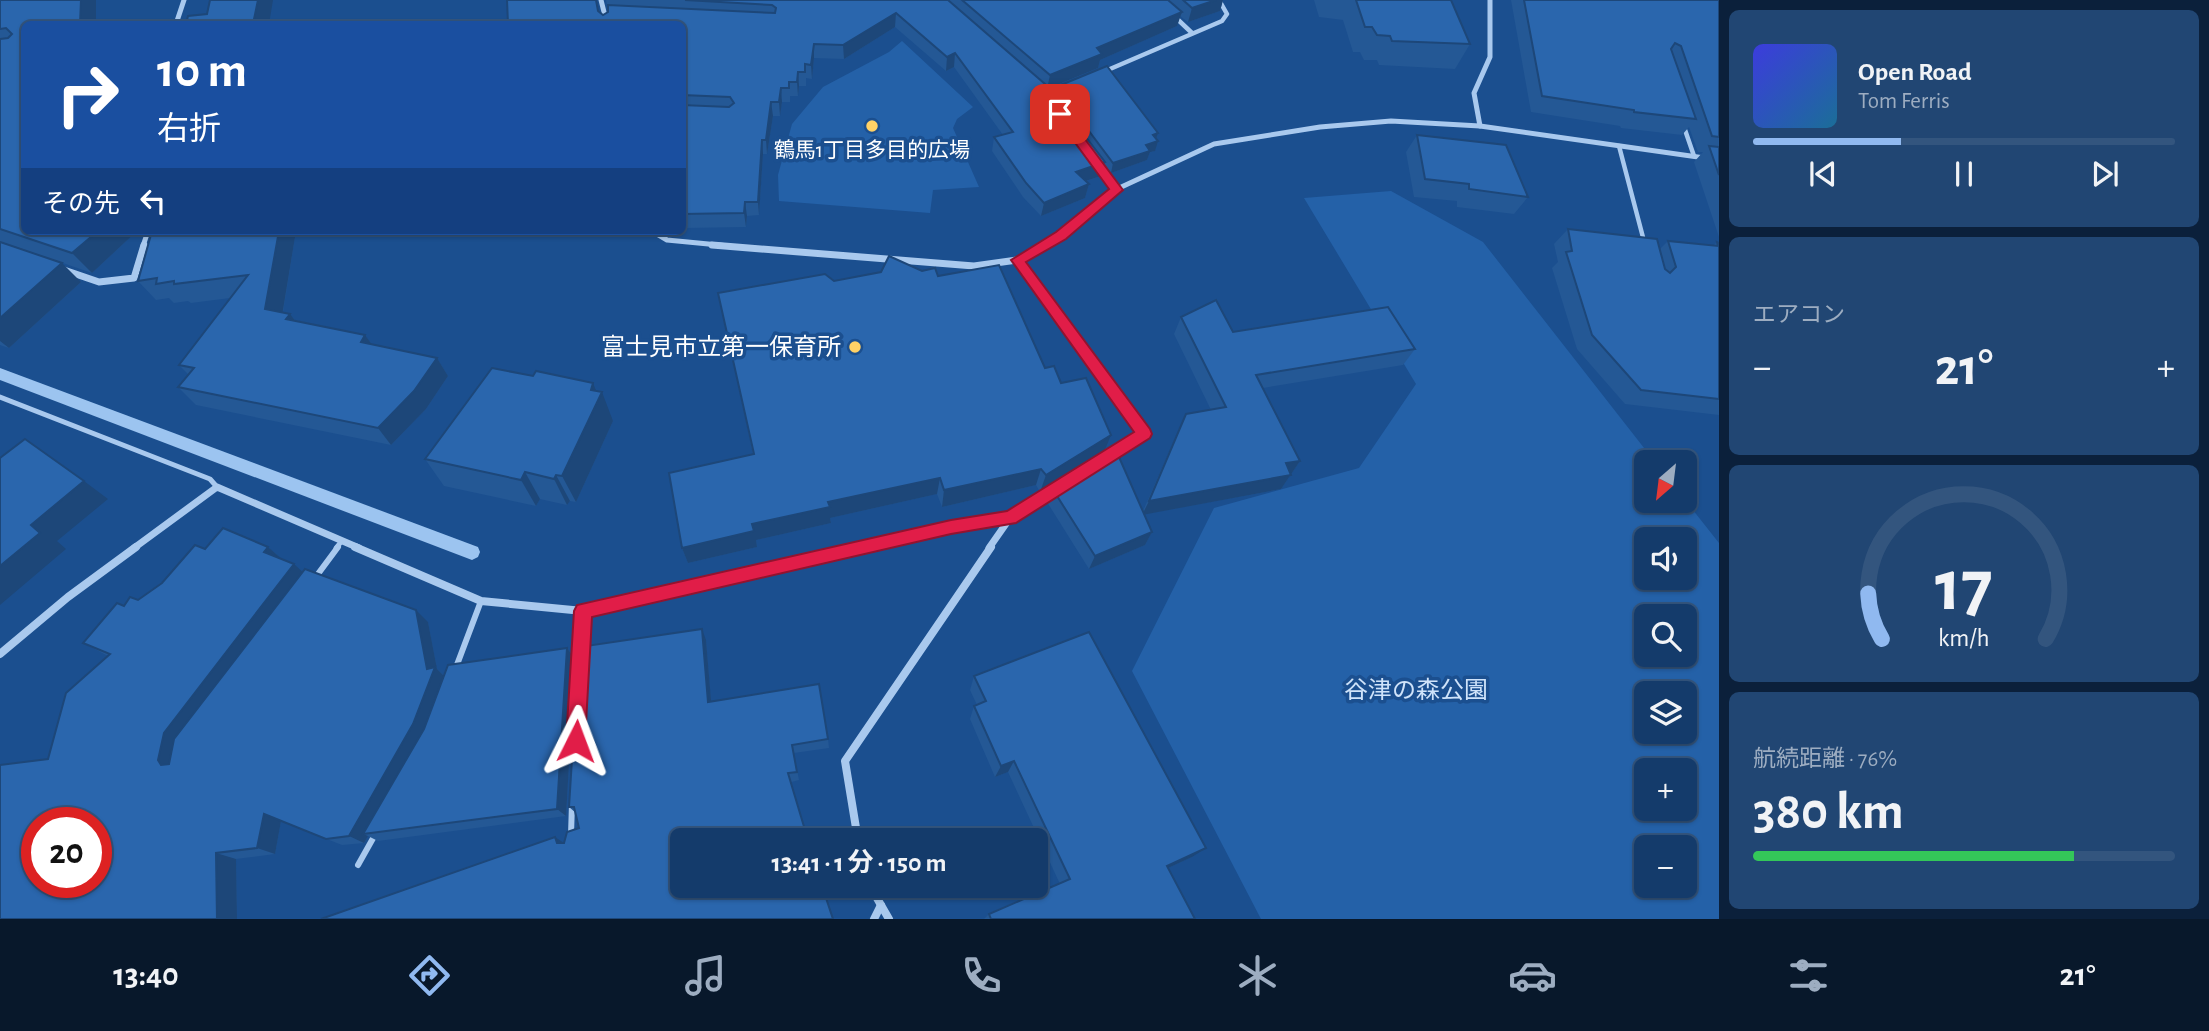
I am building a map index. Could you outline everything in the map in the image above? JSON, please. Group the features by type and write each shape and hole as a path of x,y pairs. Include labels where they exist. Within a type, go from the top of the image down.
{"street":[{"path":"177,21 184,0"},
{"path":"601,0 606,21"},
{"path":"1480,126 1474,93 1490,57 1490,0"},
{"path":"659,235 667,240 777,251 974,266 1017,260 1061,236 1116,190 1214,144 1320,127 1391,121 1480,126 1719,160"},
{"path":"62,270 99,282 134,278 147,235"},
{"path":"1017,260 1144,434 1099,462"},
{"path":"0,654 68,597 217,487 481,601 583,611 951,527 1010,518 1066,483"},
{"path":"856,828 845,761 1010,518"},
{"path":"877,898 889,919"},
{"path":"874,919 881,905"}],"lane":[{"path":"1093,76 1222,21 1227,14 1219,0"},
{"path":"1165,8 1192,33"},
{"path":"604,14 617,15"},
{"path":"1681,117 1694,156"},
{"path":"1619,146 1645,246"},
{"path":"1093,158 1116,190"},
{"path":"0,397 210,479 217,487"},
{"path":"309,585 341,542"},
{"path":"454,675 481,601"},
{"path":"580,666 583,611"},
{"path":"570,845 573,790"},
{"path":"358,864 378,830"}],"green space":[{"name":"鶴馬1丁目多目的広場","path":"902,41 973,107 957,119 953,128 979,187 933,190 930,213 779,201 778,175 792,124 823,87 889,52"},
{"name":"谷津の森公園","path":"1391,191 1483,242 1646,450 1634,450 1634,513 1695,513 1719,543 1719,919 1261,919 1132,671 1214,508 1359,468 1416,384 1304,198"}],"building":[{"path":"0,0 81,0 80,21 21,21 21,235 93,235 72,253 0,229 0,39 8,38 12,34 6,28 0,29"},
{"path":"210,0 258,0 254,21 187,21 188,16 207,14"},
{"path":"507,0 596,0 598,11 603,15 608,12 608,5 775,13 776,8 772,5 685,0 948,0 1045,84 1105,162 1076,172 1089,184 1044,203 1026,183 994,137 1013,132 955,53 947,57 896,13 843,45 814,44 811,65 805,64 805,72 798,72 797,82 789,82 789,88 781,88 779,102 771,102 766,140 762,140 758,202 745,202 744,213 686,214 686,105 729,107 734,103 730,97 686,95 686,21 508,21"},
{"path":"962,0 1168,0 1182,12 1097,48 1102,54 1050,75"},
{"path":"1183,0 1216,0 1192,8"},
{"path":"1356,0 1451,0 1470,44 1392,41 1390,36 1377,35 1372,27 1365,27"},
{"path":"1524,0 1719,0 1719,137 1712,136 1681,46 1675,43 1671,49 1696,119 1634,112 1542,96"},
{"path":"1107,66 1158,133 1153,135 1158,141 1146,145 1150,151 1113,163 1056,87"},
{"path":"1417,135 1506,145 1528,197 1469,189 1469,184 1425,179"},
{"path":"1709,146 1719,147 1719,175"},
{"path":"1568,229 1657,239 1665,269 1670,273 1676,267 1668,241 1718,246 1717,242 1719,243 1719,399 1641,390 1592,335 1566,252 1572,251"},
{"path":"151,235 278,235 265,309 290,314 286,319 365,335 361,342 437,358 414,391 378,428 178,387 194,368 179,365 248,275 174,284 174,281 156,284 157,278 138,281"},
{"path":"0,242 62,263 0,318"},
{"path":"889,256 922,271 935,268 938,276 999,265 1045,368 1054,366 1061,383 1086,378 1111,435 1046,475 1041,469 944,490 940,478 828,502 830,507 752,524 754,531 682,548 669,473 754,454 718,293 825,274 834,281 881,272"},
{"path":"1216,300 1233,332 1388,307 1415,349 1256,375 1300,461 1286,463 1291,475 1149,501 1186,414 1226,407 1181,317"},
{"path":"492,368 533,376 536,371 593,383 591,390 602,392 562,476 556,475 554,479 525,472 521,480 425,459"},
{"path":"25,439 84,481 31,525 40,533 0,566 0,458"},
{"path":"1115,448 1152,532 1095,556 1052,488"},
{"path":"223,528 268,547 264,552 294,564 164,733 158,760 161,765 169,764 174,739 305,569 416,610 427,669 435,667 413,724 349,836 326,839 264,814 257,848 216,853 217,919 0,919 0,765 48,759 66,693 110,654 83,643 117,603 124,606 130,597 138,600 162,583 195,545 205,549"},
{"path":"702,629 708,702 819,684 828,739 792,745 797,772 788,773 804,828 670,828 670,898 826,898 833,919 321,919 555,837 557,843 564,843 567,832 579,828 574,807 569,807 579,647"},
{"path":"1089,632 1206,848 1167,866 1195,919 991,919 989,914 1026,898 1048,898 1048,889 1070,879 1014,761 1001,766 974,706 986,701 974,676"},
{"path":"567,648 557,809 363,834 424,729 448,665"}],"waterway":[{"path":"0,374 472,552"}],"place":[{"name":"鶴馬1丁目多目的広場","path":"872,126"},
{"name":"富士見市立第一保育所","path":"855,347"}],"route":[{"path":"576,741 583,611 951,527 1010,518 1144,434 1017,260 1061,236 1116,190 1060,114"}]}
